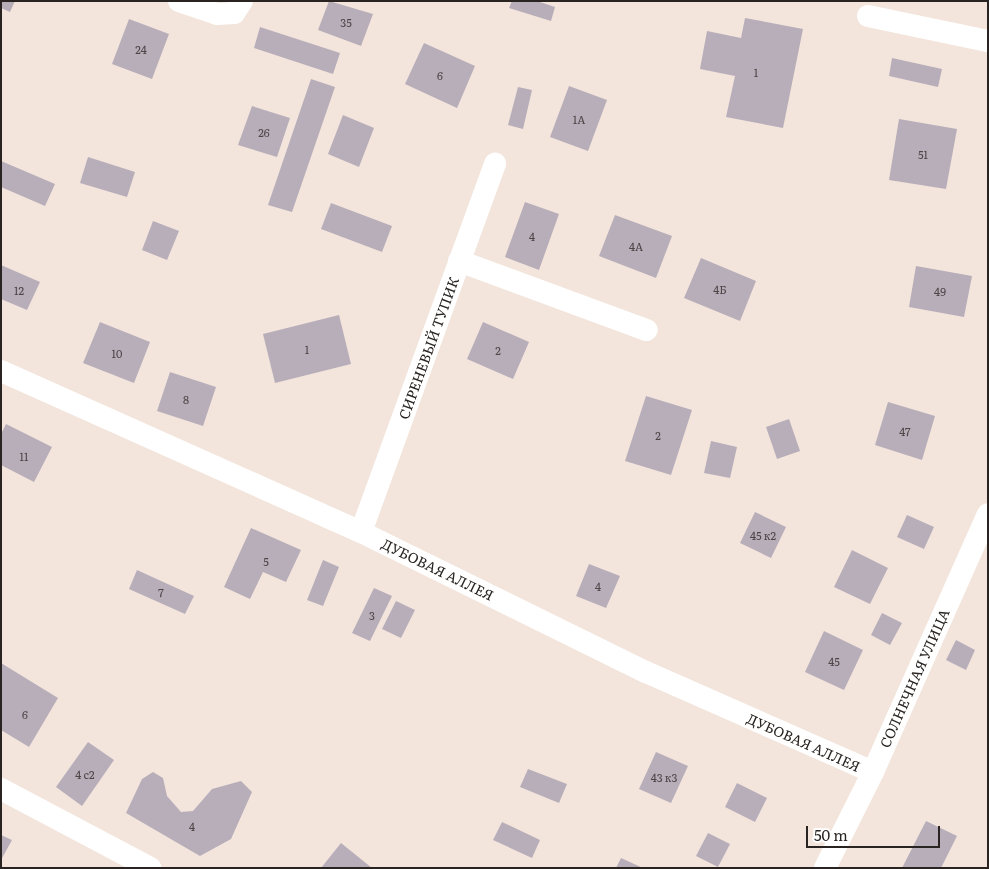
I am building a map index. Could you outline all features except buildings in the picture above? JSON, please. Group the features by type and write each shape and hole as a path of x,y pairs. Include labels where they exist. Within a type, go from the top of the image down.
{"lane":[{"path":"179,1 218,14 234,14 242,1"},
{"path":"868,16 988,41"},
{"name":"СИРЕНЕВЫЙ ТУПИК","path":"361,532 495,164"},
{"path":"459,261 646,330"},
{"name":"ДУБОВАЯ АЛЛЕЯ","path":"1,371 361,532 646,672 872,772"},
{"name":"СОЛНЕЧНАЯ УЛИЦА","path":"826,868 872,772 988,514"},
{"path":"1,789 150,868"}]}
